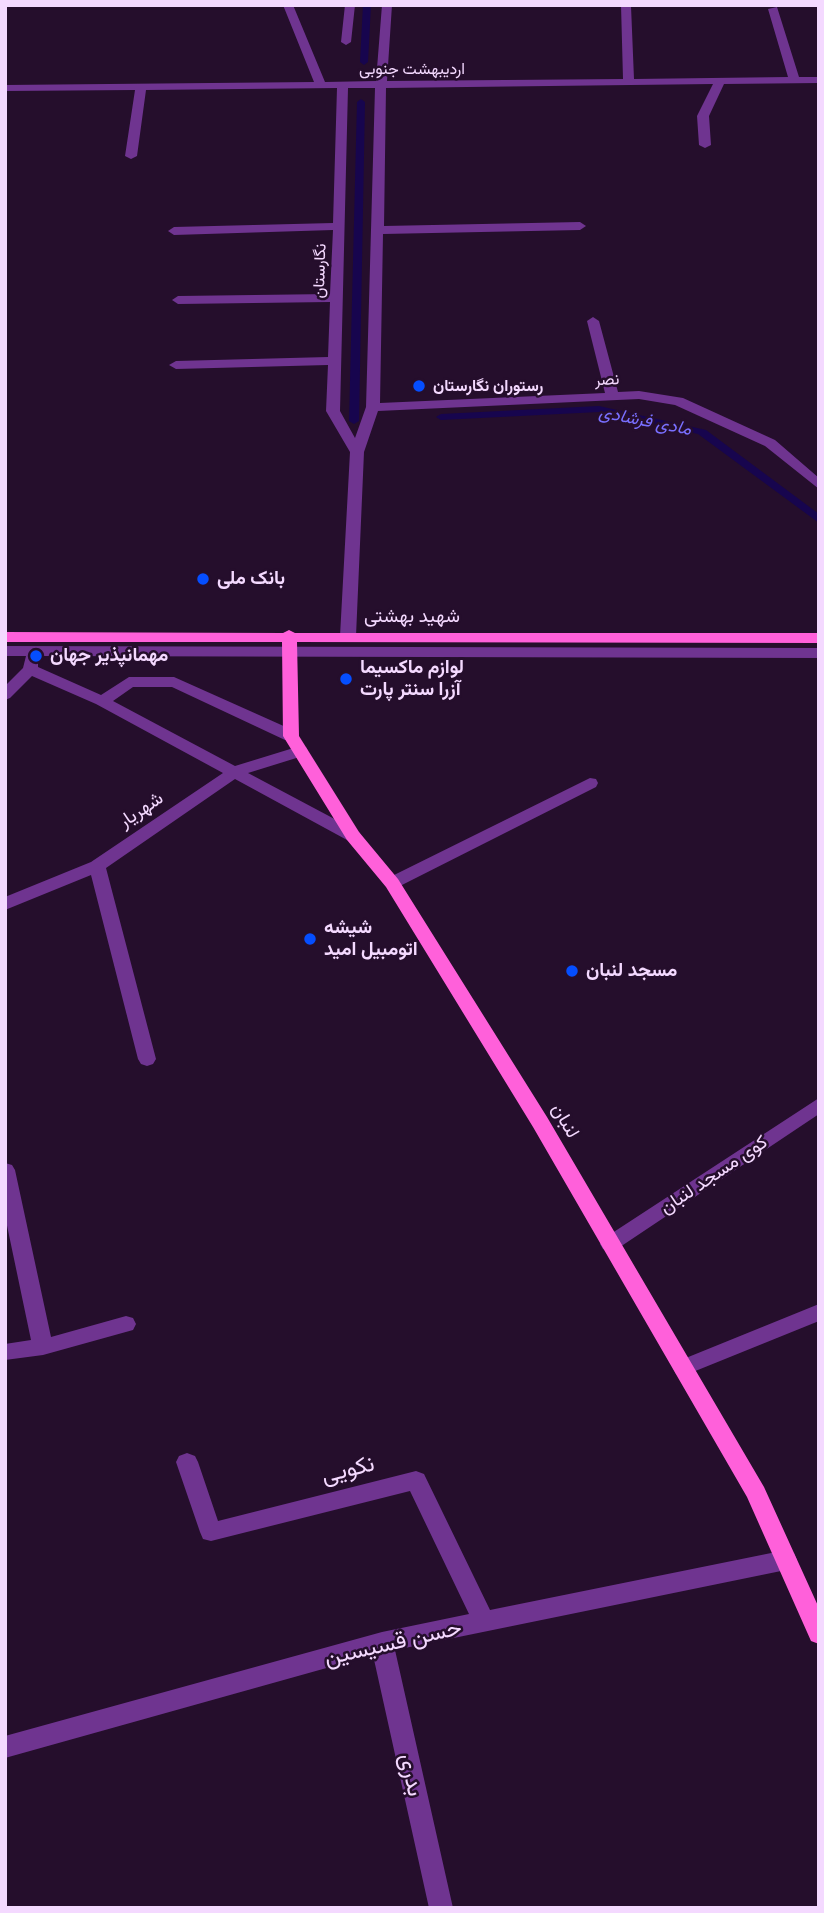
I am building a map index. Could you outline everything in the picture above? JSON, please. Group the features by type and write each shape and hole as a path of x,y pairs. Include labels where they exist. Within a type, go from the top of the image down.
{"main road":[{"name":"شهید بهشتی","path":"289,642 348,636 819,638"},
{"name":"شهید بهشتی","path":"5,637 34,644"},
{"name":"لنبان","path":"289,642 291,736 353,836 391,883 533,1110 756,1493 819,1634"}],"street":[{"path":"288,5 321,85"},
{"path":"346,42 350,5"},
{"path":"348,636 357,452 373,407 381,85 387,5"},
{"path":"626,6 629,82"},
{"path":"773,9 794,81"},
{"name":"اردیبهشت جنوبی","path":"5,88 819,80"},
{"path":"705,145 703,116 720,82"},
{"name":"نگارستان","path":"343,85 333,411 357,452"},
{"path":"131,156 141,88"},
{"path":"174,231 340,226"},
{"path":"378,230 580,226"},
{"path":"178,300 337,298"},
{"path":"593,321 613,397"},
{"path":"176,365 334,360"},
{"name":"نصر","path":"373,407 639,395 678,401 770,443 819,485"},
{"name":"شهید بهشتی","path":"5,650 34,644 289,642 819,653"},
{"path":"5,695 30,669 34,644"},
{"path":"30,669 102,701 353,836"},
{"path":"102,701 129,682 174,682 291,736"},
{"name":"شهریار","path":"5,904 97,866 236,771 300,751"},
{"path":"391,883 590,783"},
{"path":"97,866 147,1059"},
{"name":"کوی مسجد لنبان","path":"610,1244 819,1105"},
{"path":"5,1170 12,1238 43,1347"},
{"path":"683,1368 819,1312"},
{"path":"5,1352 43,1347 126,1324"},
{"name":"نکویی","path":"187,1462 211,1532 416,1480 484,1622"},
{"name":"حسن قسیسین","path":"5,1747 382,1643 786,1560"},
{"name":"بدری","path":"382,1643 440,1908"}],"waterway":[{"name":"مادی فرشادی","path":"364,62 367,5"},
{"name":"مادی فرشادی","path":"354,421 361,102"},
{"name":"مادی فرشادی","path":"441,417 599,409 702,432 819,520"}],"place":[{"name":"رستوران نگارستان","path":"419,386"},
{"name":"بانک ملی","path":"203,579"},
{"name":"مهمانپذیر جهان","path":"36,656"},
{"name":"لوازم ماکسیما آزرا سنتر پارت","path":"346,679"},
{"name":"شیشه اتومبیل امید","path":"310,939"},
{"name":"مسجد لنبان","path":"572,971"}]}
